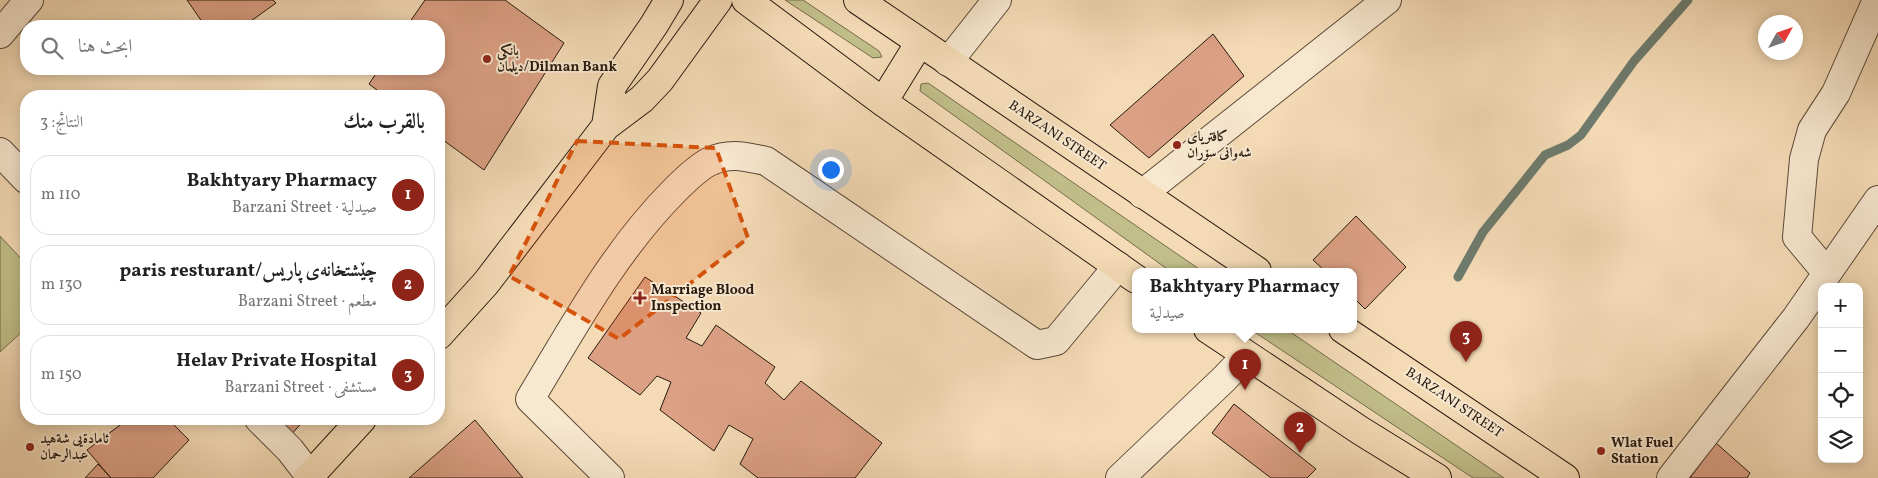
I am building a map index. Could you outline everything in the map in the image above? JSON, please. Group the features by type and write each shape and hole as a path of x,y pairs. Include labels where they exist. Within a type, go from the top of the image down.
{"main road":[{"path":"606,126 612,86 669,0"},
{"path":"445,328 486,283 606,126 651,90 718,0"},
{"path":"746,0 883,102 1127,272"},
{"name":"BARZANI STREET","path":"858,0 1253,268"},
{"path":"883,102 920,42"},
{"path":"1214,333 1361,431 1437,478"},
{"name":"BARZANI STREET","path":"1348,333 1565,478"},
{"path":"310,477 357,425"}],"street":[{"path":"948,62 997,0"},
{"path":"1827,273 1797,237 1804,160 1812,130 1836,93 1877,0"},
{"path":"1142,194 1378,3"},
{"path":"0,152 20,173"},
{"path":"610,478 530,399 615,260 653,212 684,182 710,161 737,154 766,161 1037,345 1056,341 1127,272"},
{"path":"1671,478 1796,318 1878,200"},
{"path":"1133,473 1246,356"},
{"path":"265,425 290,450 310,477"}],"highlighted area":[{"path":"577,141 716,148 748,238 619,339 509,276"}],"shaded area":[{"path":"785,0 803,0 879,51 882,57 873,58"},
{"path":"928,83 1198,268 1166,268 920,91 921,84"},
{"path":"0,236 20,258 20,334 0,352"},
{"path":"1256,333 1292,333 1504,478 1473,478"}],"building":[{"path":"187,0 273,0 276,3 252,20 201,20"},
{"path":"425,0 505,0 564,43 484,170 445,141 445,90 377,90 369,84 375,75 445,75 445,20 411,20"},
{"path":"1213,34 1244,76 1149,158 1110,125"},
{"path":"1356,216 1406,267 1365,309 1357,301 1357,268 1322,268 1313,260"},
{"path":"645,277 701,313 686,338 702,346 716,325 775,367 765,383 784,400 801,381 882,443 855,478 758,478 740,464 753,439 729,425 714,451 660,410 671,382 657,376 640,395 588,358"},
{"path":"1234,404 1316,469 1307,478 1271,478 1212,433"},
{"path":"475,420 523,478 409,478"},
{"path":"120,425 174,425 189,440 153,478 111,478 87,450"},
{"path":"278,425 300,425 290,436"},
{"path":"1716,443 1750,473 1747,478 1690,478"},
{"path":"98,464 111,478 85,478"}],"waterway":[{"path":"1458,277 1483,232 1545,155 1568,145 1581,135 1634,61 1688,0"}],"place":[{"name":"بانکی دیلمان/Dilman Bank","path":"487,59"},
{"name":"کافتریای شەوانی سۆران","path":"1177,145"},
{"name":"Marriage Blood Inspection","path":"640,298"},
{"name":"Helav Private Hospital","path":"1466,362"},
{"name":"Bakhtyary Pharmacy","path":"1245,390"},
{"name":"ئامادةيى شةهيد عبدالرحمان","path":"30,447"},
{"name":"Wlat Fuel Station","path":"1601,451"},
{"name":"چێشتخانەی پاریس/paris resturant","path":"1300,453"}]}
